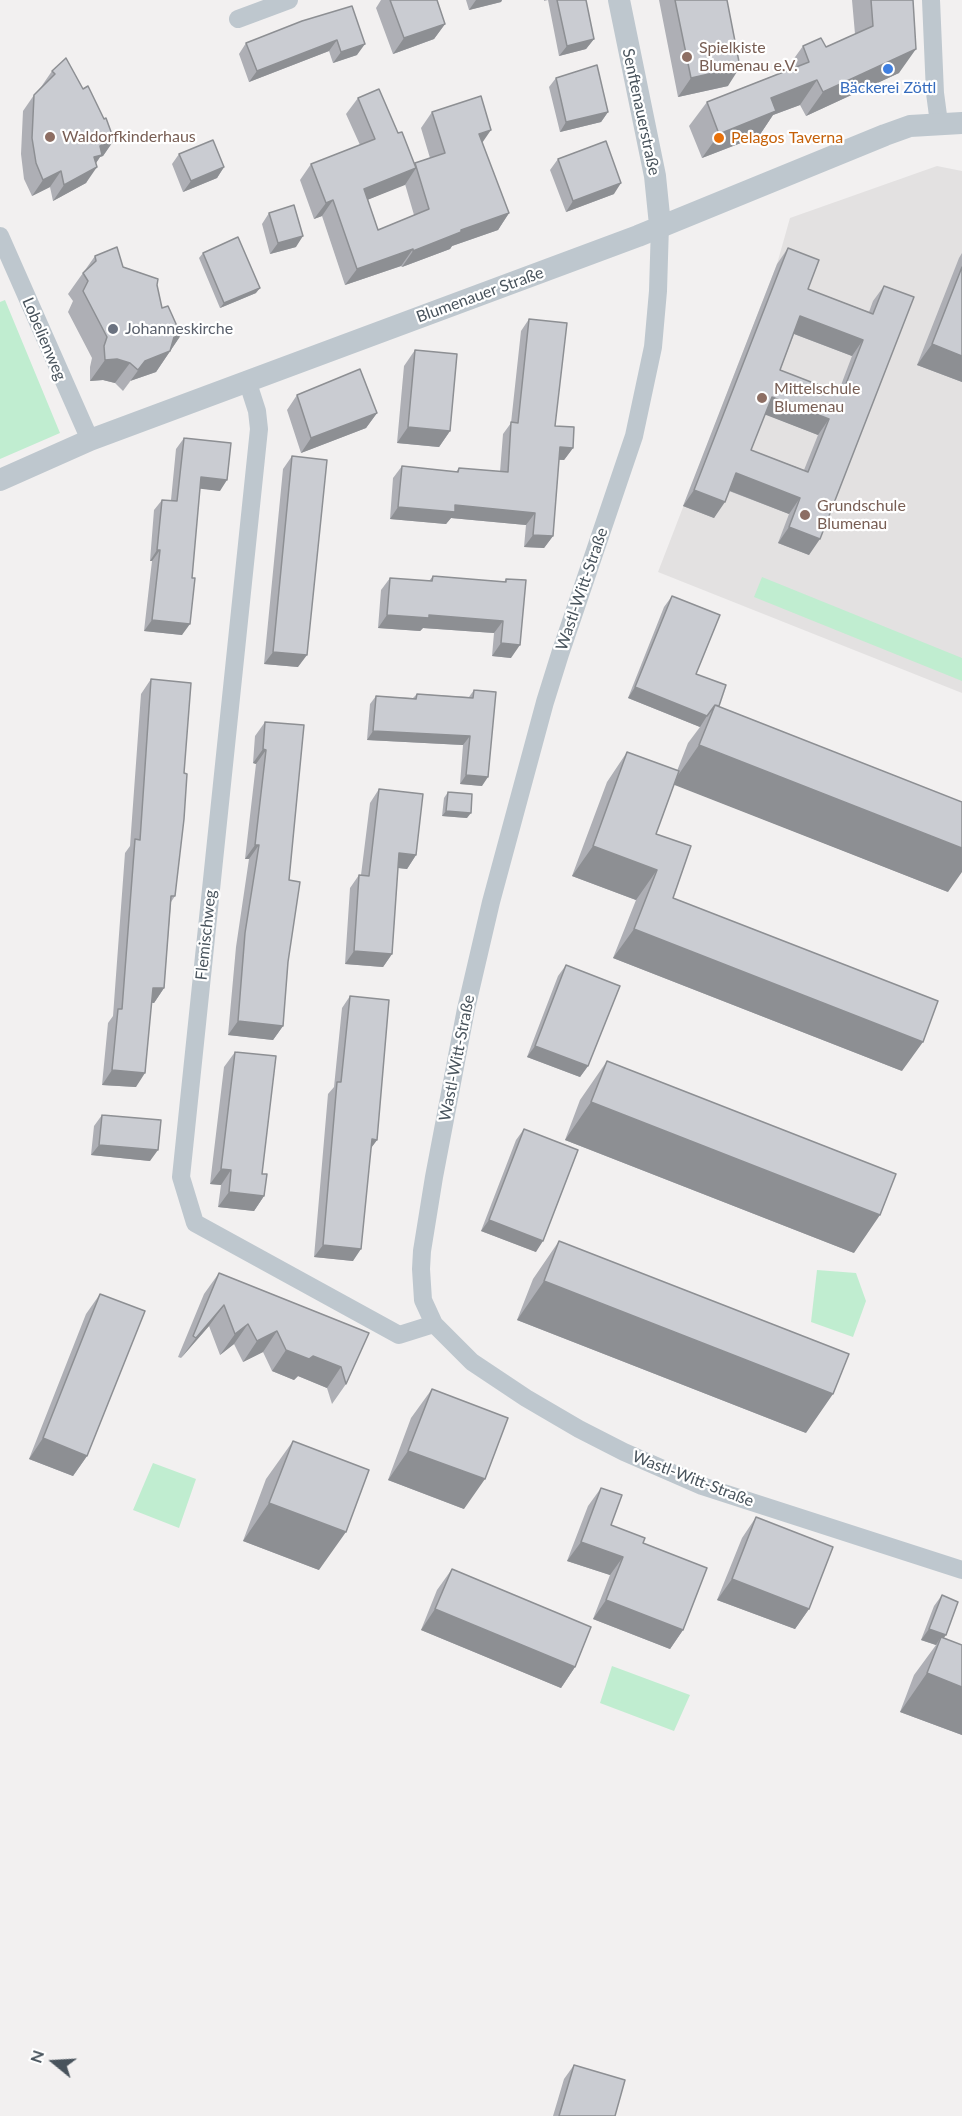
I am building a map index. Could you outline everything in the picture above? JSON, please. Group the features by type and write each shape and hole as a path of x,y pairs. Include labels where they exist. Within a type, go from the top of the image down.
{"street":[{"path":"238,19 265,4 290,0"},
{"name":"Senftenauerstraße","path":"619,0 654,171 660,225"},
{"path":"930,0 935,93 939,123"},
{"name":"Blumenauer Straße","path":"0,480 90,440 638,236 660,225 905,127 962,123"},
{"name":"Wastl-Witt-Straße","path":"660,225 658,291 652,347 634,436 548,693 491,902 466,1009 422,1251 420,1269 423,1300 434,1324 472,1362 526,1398 579,1429 644,1461 717,1491 962,1570"},
{"name":"Lobelienweg","path":"0,236 90,440"},
{"name":"Flemischweg","path":"247,380 257,411 259,429 181,1177 195,1223 399,1335 434,1324"}],"shaded area":[{"path":"937,166 962,171 962,693 658,572 777,264 790,218"}],"green space":[{"path":"5,300 60,433 0,459 0,302"},
{"path":"762,577 962,658 962,681 754,597"},
{"path":"817,1270 856,1273 866,1301 853,1337 811,1322"},
{"path":"153,1463 196,1479 179,1528 133,1510"},
{"path":"612,1666 690,1695 674,1731 600,1703"}],"building":[{"path":"390,0 437,0 445,24 404,38"},
{"path":"557,0 586,0 594,39 567,46"},
{"path":"675,0 727,0 740,67 691,78"},
{"path":"871,0 913,0 916,49 823,92 817,80 771,98 776,111 719,134 707,102 809,62 803,46 821,38 826,47 873,26"},
{"path":"352,6 365,44 341,52 337,40 257,71 246,43 302,21"},
{"name":"Waldorfkinderhaus","path":"66,58 83,89 88,86 104,119 106,118 114,140 100,146 102,155 94,157 97,167 64,185 61,171 43,180 36,163 32,138 34,95 55,74 52,71"},
{"path":"597,65 608,112 566,122 556,78"},
{"path":"379,89 398,133 402,132 416,168 364,189 378,230 429,209 415,163 445,153 432,112 481,96 491,130 479,134 509,213 461,230 461,232 413,251 413,249 357,269 333,200 326,203 311,164 375,139 358,98"},
{"path":"213,140 224,167 191,181 179,154"},
{"path":"606,141 621,183 573,201 558,159"},
{"path":"294,205 303,236 278,243 269,213"},
{"path":"238,237 260,288 224,303 203,253"},
{"path":"117,247 123,267 158,279 157,285 162,308 168,306 181,335 174,337 170,351 145,361 138,370 130,363 117,359 105,360 104,346 107,337 83,291 88,281 83,273 96,261 95,256"},
{"name":"Mittelschule Blumenau","path":"788,248 819,260 808,289 873,314 884,286 914,297 820,539 789,527 800,498 736,473 725,502 694,490","holes":["800,316 863,340 842,394 780,370","772,397 829,419 808,472 751,450"]},
{"path":"962,267 962,356 932,344"},
{"path":"529,319 567,323 555,426 574,427 573,448 560,447 553,536 533,535 535,513 455,505 455,512 398,507 402,466 458,472 459,468 508,472 511,422 518,423"},
{"path":"415,350 457,354 450,431 408,427"},
{"path":"360,369 377,413 311,438 297,395"},
{"path":"184,438 231,443 227,480 201,477 190,624 152,620 160,550 157,550 162,500 177,501"},
{"path":"292,456 327,460 307,655 273,652"},
{"path":"433,576 506,582 506,579 526,580 520,645 501,643 503,621 429,615 429,618 387,615 390,578 432,581"},
{"path":"672,596 720,615 696,674 726,685 719,706 715,705 707,716 635,687"},
{"path":"151,679 191,683 184,773 187,774 184,819 175,896 171,896 164,988 153,988 145,1073 112,1070 118,1009 122,1009 135,839 140,840"},
{"path":"474,690 496,692 488,777 466,775 470,736 373,731 376,696 416,699 417,694 473,698"},
{"path":"715,705 962,802 962,848 699,745"},
{"path":"265,722 304,725 289,880 300,882 288,962 283,1026 238,1021 245,933 259,845 255,845 266,750 263,749"},
{"path":"627,752 679,771 656,834 691,846 673,898 938,1001 923,1042 634,929 657,870 593,846"},
{"path":"379,789 423,794 416,855 399,853 392,954 354,951 359,875 369,876"},
{"path":"448,792 472,794 471,813 446,811"},
{"path":"566,965 620,986 588,1066 535,1046"},
{"path":"350,996 389,1000 377,1140 372,1139 361,1249 323,1245 337,1082 341,1082"},
{"path":"235,1052 276,1056 262,1174 267,1174 264,1196 229,1192 231,1170 221,1169"},
{"path":"607,1061 896,1174 880,1215 591,1102"},
{"path":"102,1115 161,1120 158,1150 99,1145"},
{"path":"524,1129 578,1150 543,1241 489,1220"},
{"path":"559,1241 849,1354 833,1394 544,1281"},
{"path":"219,1273 369,1333 346,1384 341,1367 313,1356 309,1359 286,1350 277,1331 257,1341 248,1324 235,1334 224,1305 196,1338 193,1336"},
{"path":"100,1294 145,1311 87,1456 43,1438"},
{"path":"432,1389 508,1418 485,1479 408,1451"},
{"path":"293,1441 369,1470 346,1532 269,1503"},
{"path":"601,1488 622,1495 611,1525 645,1538 643,1543 707,1568 683,1630 606,1600 623,1557 581,1542"},
{"path":"756,1517 833,1547 809,1609 732,1579"},
{"path":"452,1569 591,1627 575,1667 435,1609"},
{"path":"942,1595 958,1602 946,1635 929,1629"},
{"path":"941,1637 962,1645 962,1687 927,1673"},
{"path":"574,2065 625,2080 615,2116 559,2116"}],"place":[{"name":"Spielkiste Blumenau e.V.","path":"687,57"},
{"name":"Bäckerei Zöttl","path":"888,69"},
{"name":"Waldorfkinderhaus","path":"50,137"},
{"name":"Pelagos Taverna","path":"719,138"},
{"name":"Johanneskirche","path":"113,329"},
{"name":"Mittelschule Blumenau","path":"762,398"},
{"name":"Grundschule Blumenau","path":"805,515"}]}
